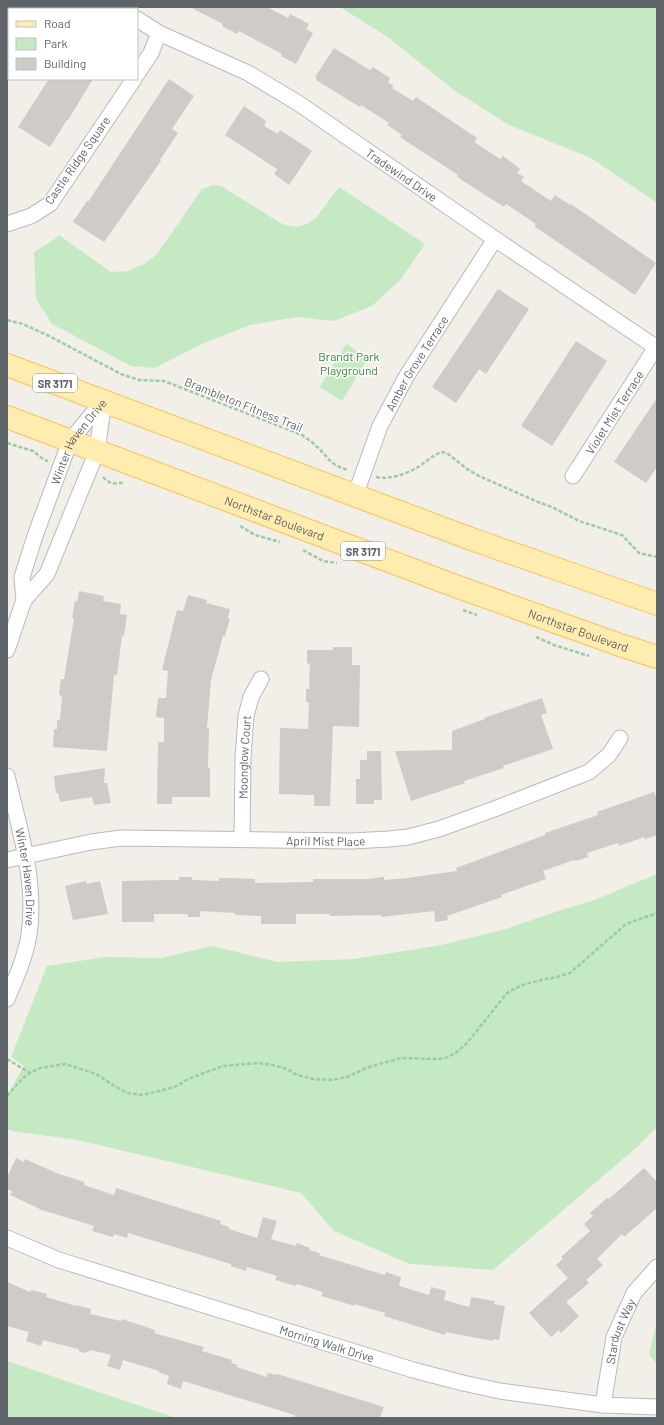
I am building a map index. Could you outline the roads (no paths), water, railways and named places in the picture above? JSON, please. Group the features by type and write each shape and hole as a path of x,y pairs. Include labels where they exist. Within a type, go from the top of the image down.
{"main road":[{"name":"SR 3171","path":"7,365 474,540 657,604"},
{"name":"Northstar Boulevard","path":"7,417 458,587 620,646 657,657"}],"street":[{"name":"Tradewind Drive","path":"138,19 159,34 248,74 292,100 656,347"},
{"path":"138,72 151,53 159,34"},
{"name":"Castle Ridge Square","path":"7,224 31,216 50,204 133,80"},
{"name":"Amber Grove Terrace","path":"355,496 380,426 406,377 495,239"},
{"name":"Violet Mist Terrace","path":"573,476 656,347"},
{"name":"Winter Haven Drive","path":"24,600 22,577 35,536 70,441 104,401"},
{"name":"Winter Haven Drive","path":"7,650 24,600 47,574 97,451 104,401"},
{"name":"Moonglow Court","path":"242,838 243,758 246,716 251,697 261,679"},
{"name":"April Mist Place","path":"7,860 91,842 121,838 242,838 352,841 408,837 440,829 589,772 609,755 620,738"},
{"name":"Winter Haven Drive","path":"7,776 26,856 30,886 29,935 22,964 7,999"},
{"name":"Morning Walk Drive","path":"7,1238 59,1260 413,1370 500,1391 603,1405 657,1407"},
{"name":"Stardust Way","path":"603,1405 614,1337 634,1293 657,1267"}],"park label":[{"name":"Brandt Park Playground","path":"349,363"}]}
